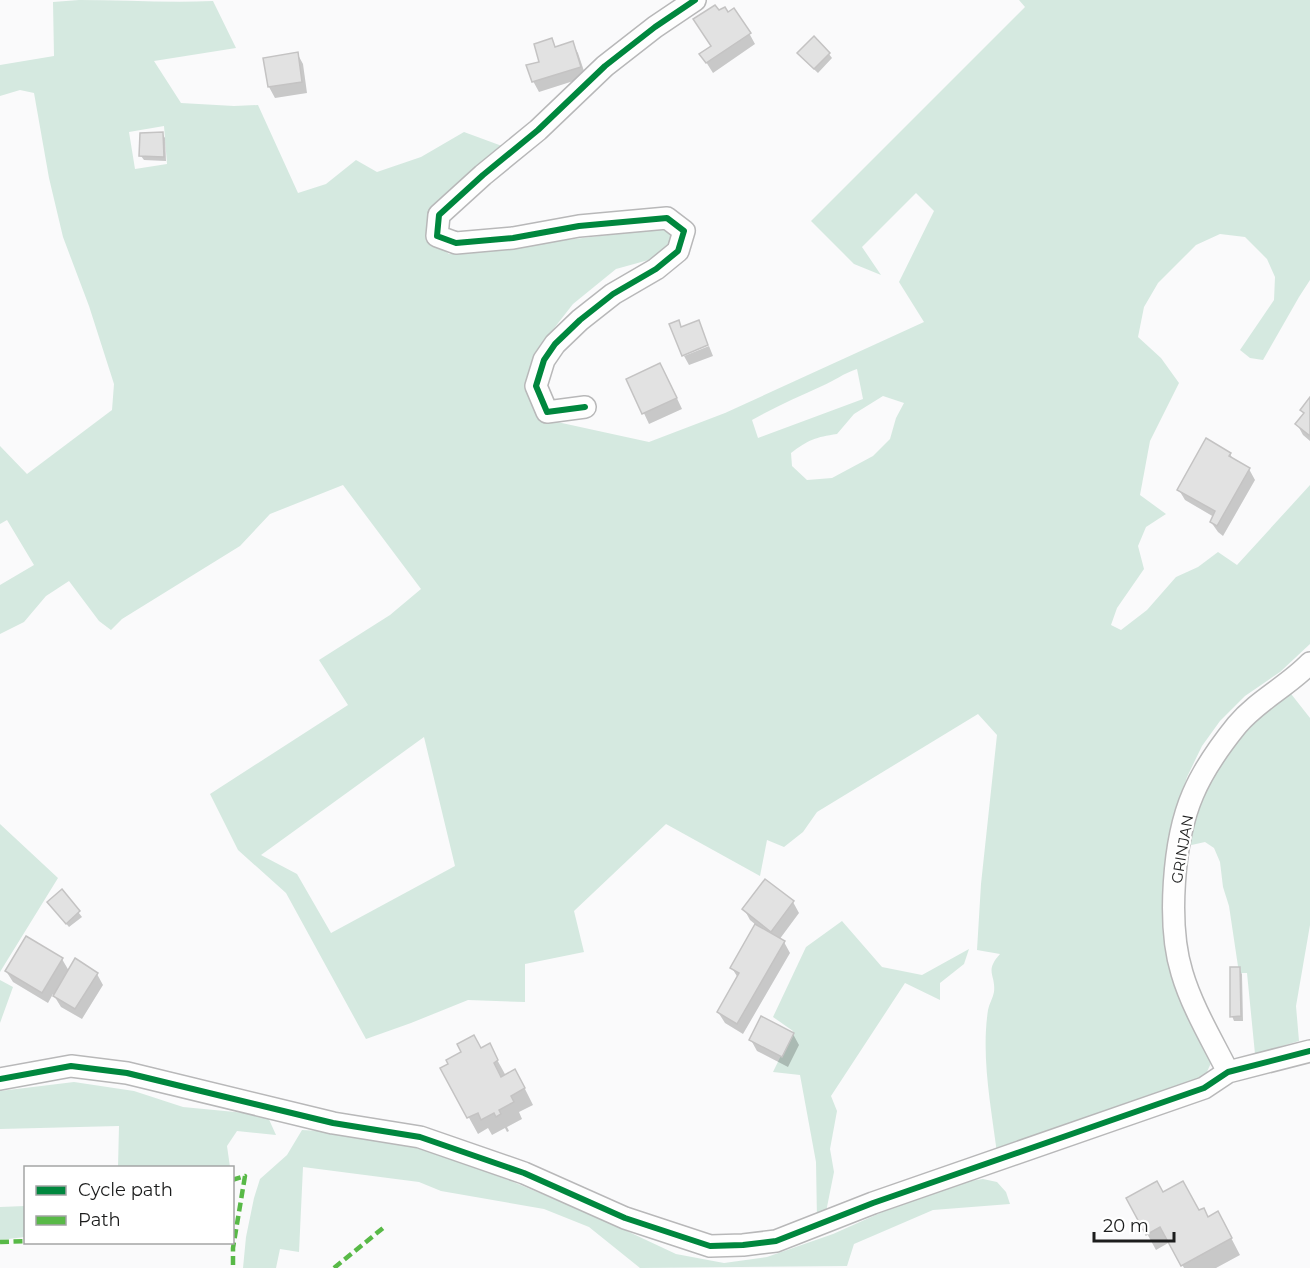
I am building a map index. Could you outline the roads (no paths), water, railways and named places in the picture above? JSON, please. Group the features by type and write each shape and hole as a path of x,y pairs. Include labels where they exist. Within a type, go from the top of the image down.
{"street":[{"path":"585,407 547,412 536,386 544,360 555,344 580,320 613,294 656,269 678,251 684,231 666,218 579,225 513,238 456,243 437,236 439,215 538,130 605,66 695,0"},
{"name":"GRINJAN","path":"1228,1072 1203,1023 1182,973 1173,925 1175,878 1183,828 1192,795 1211,758 1239,723 1264,698 1303,671 1310,663"},
{"path":"0,1079 70,1066 127,1073 333,1123 420,1137 524,1173 625,1218 710,1246 776,1241 873,1203 1204,1088 1228,1072 1310,1051"}]}
